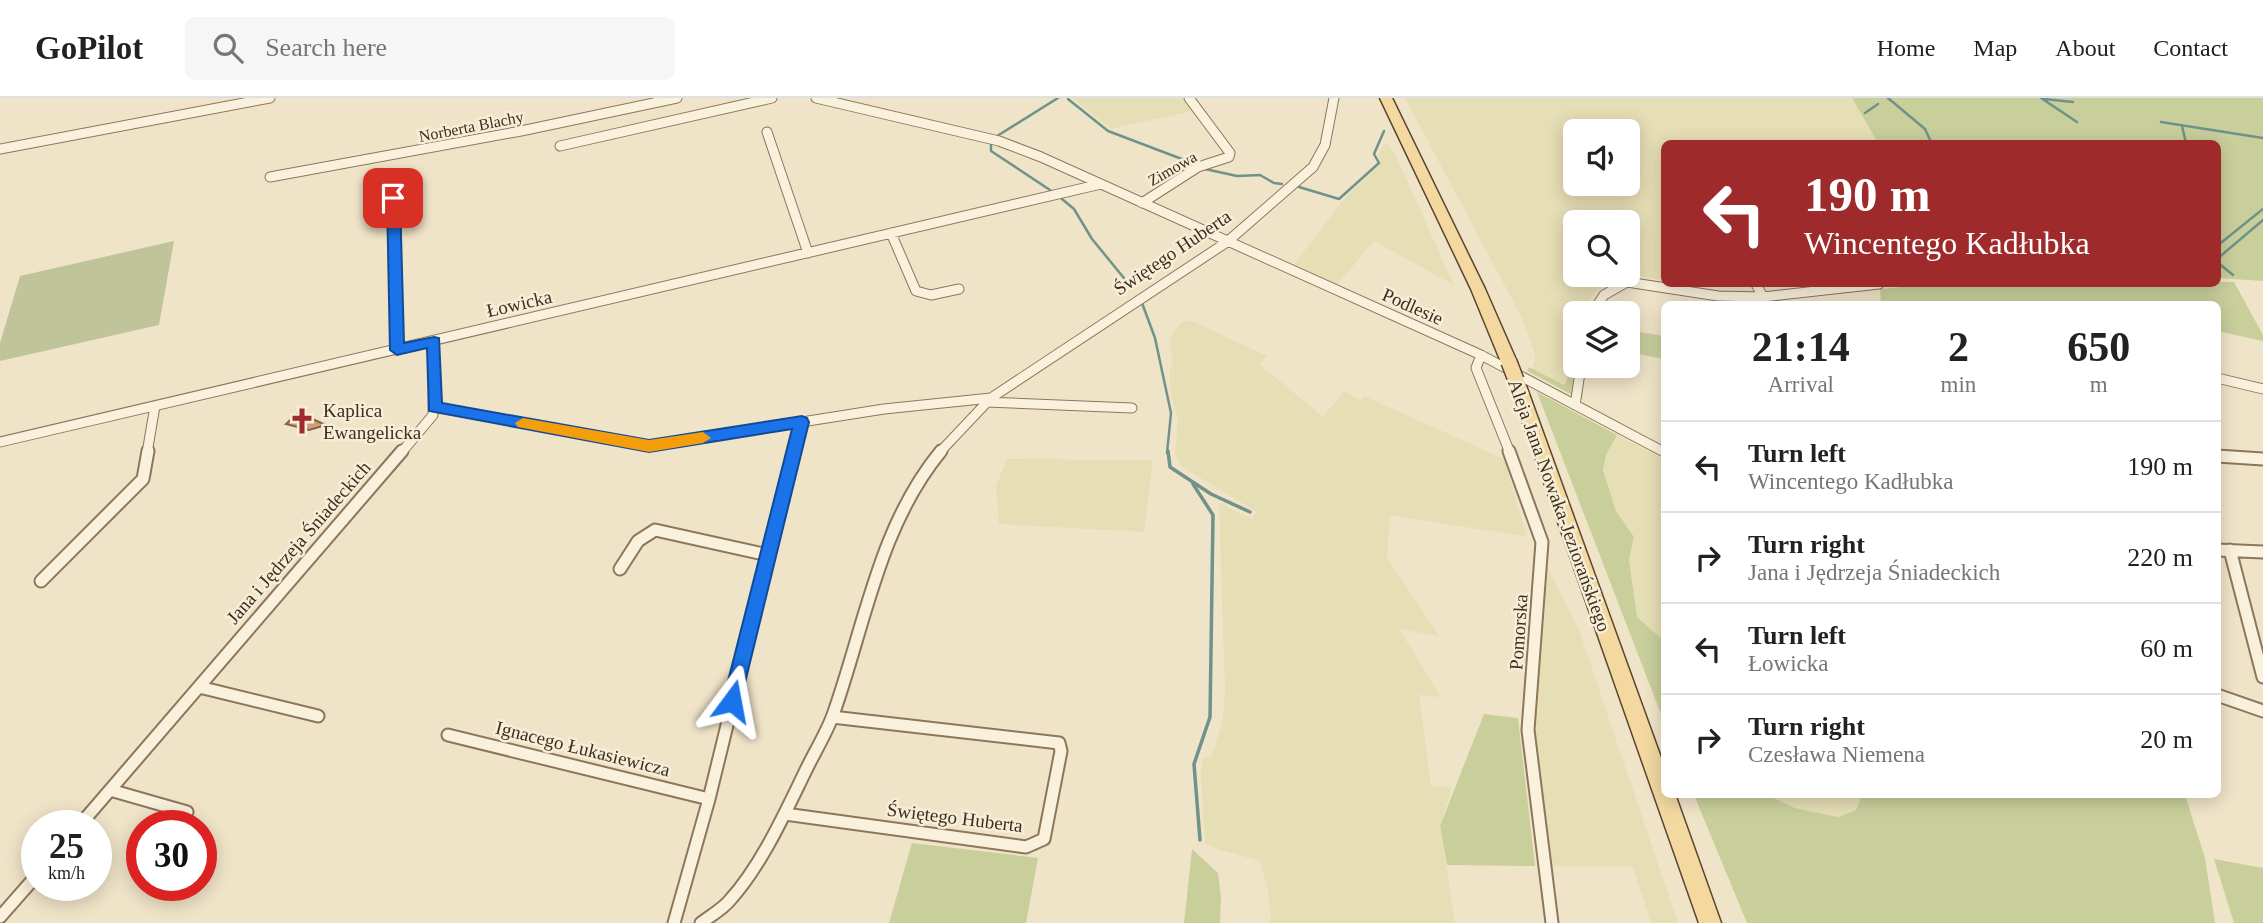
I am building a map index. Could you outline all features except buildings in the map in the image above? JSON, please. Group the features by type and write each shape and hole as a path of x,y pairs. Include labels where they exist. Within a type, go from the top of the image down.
{"main road":[{"name":"Aleja Jana Nowaka-Jeziorańskiego","path":"1386,98 1478,289 1509,362 1661,786"},
{"name":"Aleja Jana Nowaka-Jeziorańskiego","path":"1665,798 1710,923"}],"street":[{"path":"0,149 270,98"},
{"name":"Norberta Blachy","path":"270,177 521,131 677,98"},
{"path":"560,146 772,98"},
{"name":"Podlesie","path":"816,98 999,142 1041,157 1482,355 1661,450"},
{"name":"Zimowa","path":"1142,203 1190,171 1229,156 1230,153 1189,98"},
{"name":"Świętego Huberta","path":"701,923 730,901 770,842 785,814 832,717 868,597 903,507 926,469 988,400 1227,242 1313,167 1325,145 1335,98"},
{"path":"767,131 808,253"},
{"name":"Łowicka","path":"0,442 1101,184"},
{"path":"393,198 397,350"},
{"path":"891,233 916,291 921,295 933,295 959,289"},
{"path":"1600,301 1620,284 1636,282 1718,300 1763,297 1821,287"},
{"path":"1758,287 1763,297"},
{"path":"434,341 435,407 649,446 925,403 988,400 1132,408"},
{"name":"Pomorska","path":"1482,355 1476,368 1496,414 1542,542 1528,730 1552,923"},
{"path":"1575,405 1579,378"},
{"path":"2221,379 2263,389"},
{"path":"41,581 143,479 155,406"},
{"name":"Jana i Jędrzeja Śniadeckich","path":"93,810 433,415 435,407"},
{"path":"674,923 709,799 802,422"},
{"path":"2221,456 2263,459"},
{"path":"620,569 638,540 644,534 655,530 768,555"},
{"path":"2263,552 2223,550 2263,677"},
{"path":"199,687 318,716"},
{"path":"2221,696 2263,711"},
{"name":"Świętego Huberta","path":"785,814 1026,846 1044,839 1061,751 1059,743 832,717"},
{"name":"Ignacego Łukasiewicza","path":"448,735 709,799"},
{"path":"110,790 180,810"},
{"path":"0,918 21,894"}],"shaded area":[{"path":"1072,98 1182,98 1192,111 1111,129"},
{"path":"1405,98 1852,98 1876,140 1661,140 1661,280 1640,276 1640,210 1563,210 1563,287 1598,287 1590,301 1563,301 1563,378 1566,378 1563,385 1533,369 1535,354 1522,318"},
{"path":"1386,142 1395,154 1454,285 1374,241 1336,286 1292,267 1343,200 1380,165 1378,154"},
{"path":"1194,322 1267,356 1259,364 1323,417 1344,391 1361,400 1364,396 1504,459 1527,537 1390,515 1387,558 1439,636 1399,629 1441,697 1419,695 1431,786 1452,787 1440,827 1455,923 1269,923 1271,919 1267,886 1260,861 1205,843 1201,773 1203,758 1212,757 1223,720 1225,690 1219,503 1252,519 1257,512 1187,470 1179,463 1175,453 1178,420 1171,394 1169,375 1173,358 1169,346 1172,335 1181,323"},
{"path":"1617,435 1661,457 1661,638 1637,618 1629,560 1634,538 1616,511 1603,470 1606,455"},
{"path":"1007,459 1153,460 1144,532 999,524 996,486"},
{"path":"1548,567 1578,627 1678,923 1651,923 1633,867 1550,866 1534,731"},
{"path":"1773,798 1861,798 1856,810 1839,817 1795,808"}],"green space":[{"path":"1852,98 2263,98 2263,281 2221,278 2221,140 1876,140"},
{"path":"174,241 159,325 0,361 0,343 20,276"},
{"path":"2221,282 2234,282 2263,335 2263,341 2221,332 2221,301 1881,301 1880,289 2221,287"},
{"path":"1640,332 1661,336 1661,358 1640,354"},
{"path":"1529,367 1564,385 1567,378 1585,378 1582,400 1527,371"},
{"path":"1537,392 1617,435 1606,455 1603,470 1616,511 1634,537 1629,560 1637,617 1661,638 1661,714"},
{"path":"1484,714 1518,718 1535,866 1447,865 1440,826"},
{"path":"1695,798 1773,798 1795,808 1838,817 1856,810 1861,798 2186,798 2205,858 2215,923 1747,923"},
{"path":"912,843 1038,858 1026,923 889,923"},
{"path":"1192,849 1218,873 1220,923 1184,923"},
{"path":"2214,859 2263,868 2263,923 2234,923"}],"waterway":[{"path":"997,136 1058,98"},
{"path":"1888,98 1925,129 1930,140"},
{"path":"2041,98 2077,122"},
{"path":"1068,99 1108,131 1195,164"},
{"path":"2044,99 2073,102"},
{"path":"1865,113 1878,104"},
{"path":"2161,122 2263,138"},
{"path":"2182,126 2185,140"},
{"path":"1299,187 1339,199 1379,163 1374,154 1384,131"},
{"path":"991,143 991,151 1050,190"},
{"path":"1205,169 1237,176 1260,175 1274,183 1282,184"},
{"path":"1062,199 1074,209 1092,239 1128,283"},
{"path":"2221,243 2263,209"},
{"path":"2221,256 2263,220"},
{"path":"2221,265 2233,275"},
{"path":"1142,303 1155,338 1171,413 1167,453"},
{"path":"1168,451 1170,467 1211,494 1250,512"},
{"path":"1193,484 1213,515 1210,717 1194,764 1200,840"}],"slow traffic":[{"path":"523,423 649,446 703,438"}],"place":[{"name":"Kaplica Ewangelicka","path":"302,421"}],"route":[{"path":"393,198 396,221 397,350 434,341 435,407 649,446 802,422 732,701"}]}
